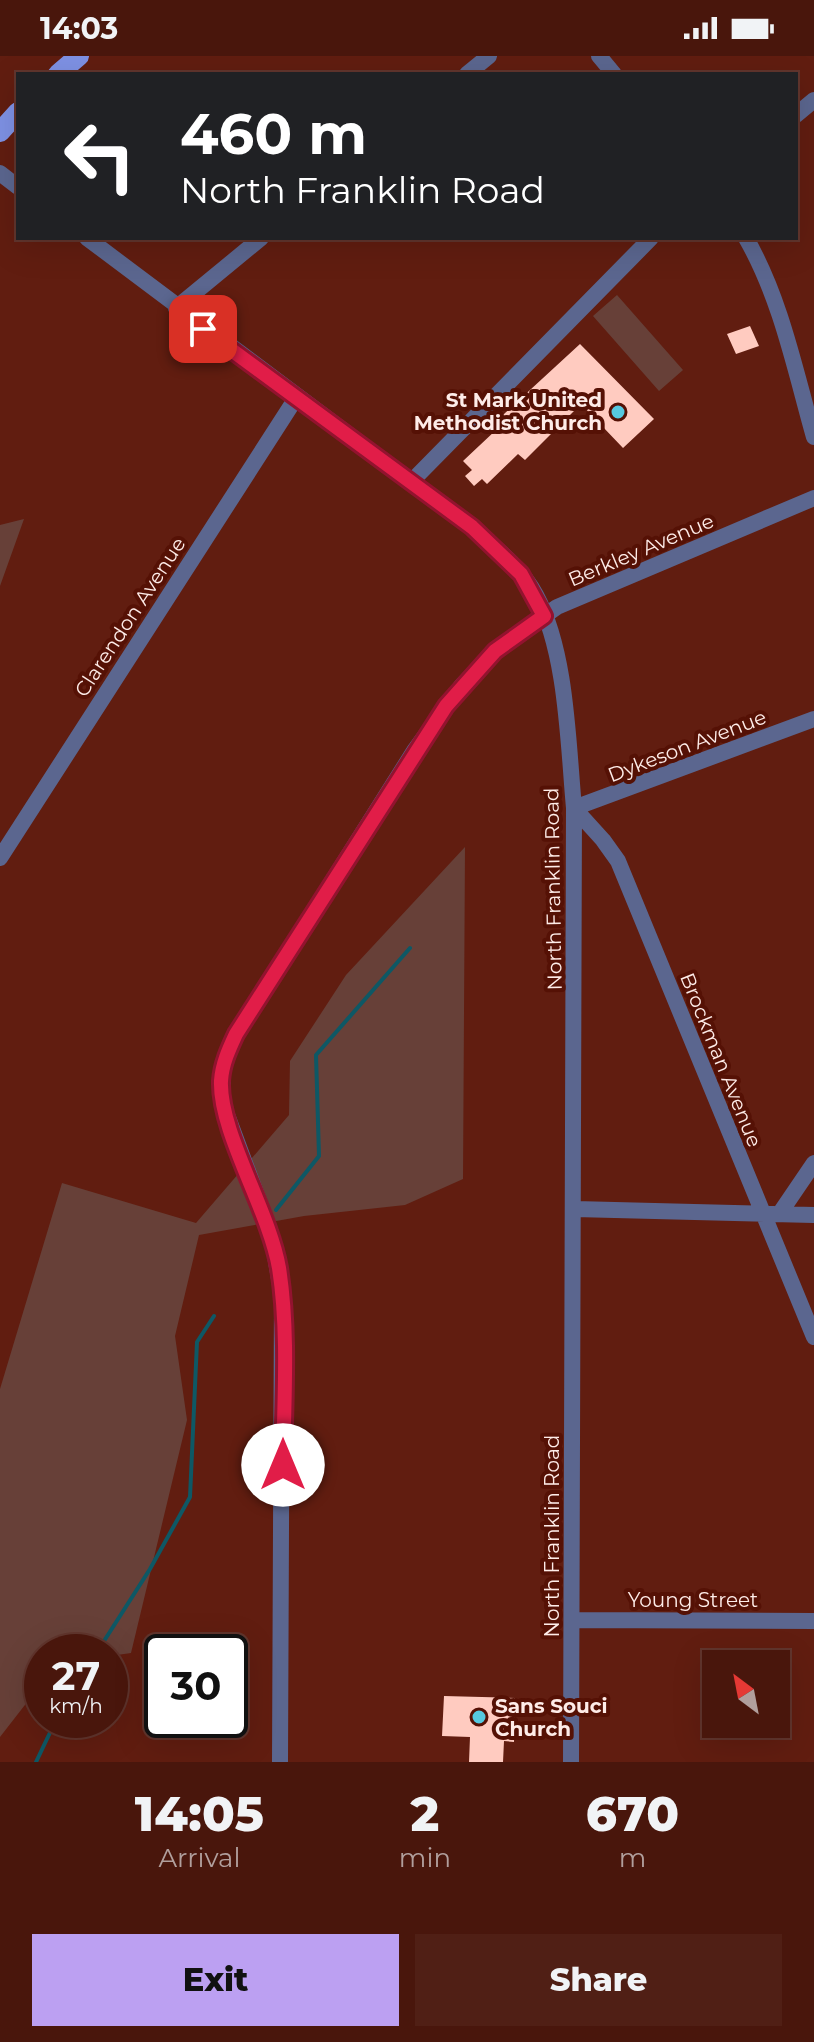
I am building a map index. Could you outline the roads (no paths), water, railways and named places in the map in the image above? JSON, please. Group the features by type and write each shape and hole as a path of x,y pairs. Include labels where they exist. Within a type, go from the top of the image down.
{"main road":[{"path":"60,72 79,56"},
{"path":"0,132 16,114"}],"street":[{"path":"469,72 489,56"},
{"path":"599,56 612,72"},
{"path":"798,113 814,100"},
{"path":"0,173 16,185"},
{"name":"North Franklin Road","path":"90,240 507,558 536,595 544,616 556,658 574,808 571,1762"},
{"path":"176,308 259,240"},
{"path":"411,482 649,240"},
{"path":"747,240 770,288 814,437"},
{"name":"Clarendon Avenue","path":"0,858 296,398"},
{"name":"Berkley Avenue","path":"280,1762 282,1296 271,1233 223,1104 223,1069 236,1034 446,706 486,659 544,616 814,498"},
{"name":"Dykeson Avenue","path":"574,808 814,719"},
{"name":"Brockman Avenue","path":"574,808 618,861 814,1337"},
{"path":"780,1213 814,1163"},
{"path":"575,1209 814,1215"},
{"name":"Young Street","path":"572,1620 814,1621"}],"waterway":[{"path":"276,1210 319,1156 316,1055 410,948"},
{"path":"108,1634 150,1569 190,1497 197,1342 214,1316"},
{"path":"36,1762 47,1738"}],"place":[{"name":"St Mark United Methodist Church","path":"618,412"},
{"name":"Sans Souci Church","path":"479,1717"}]}
